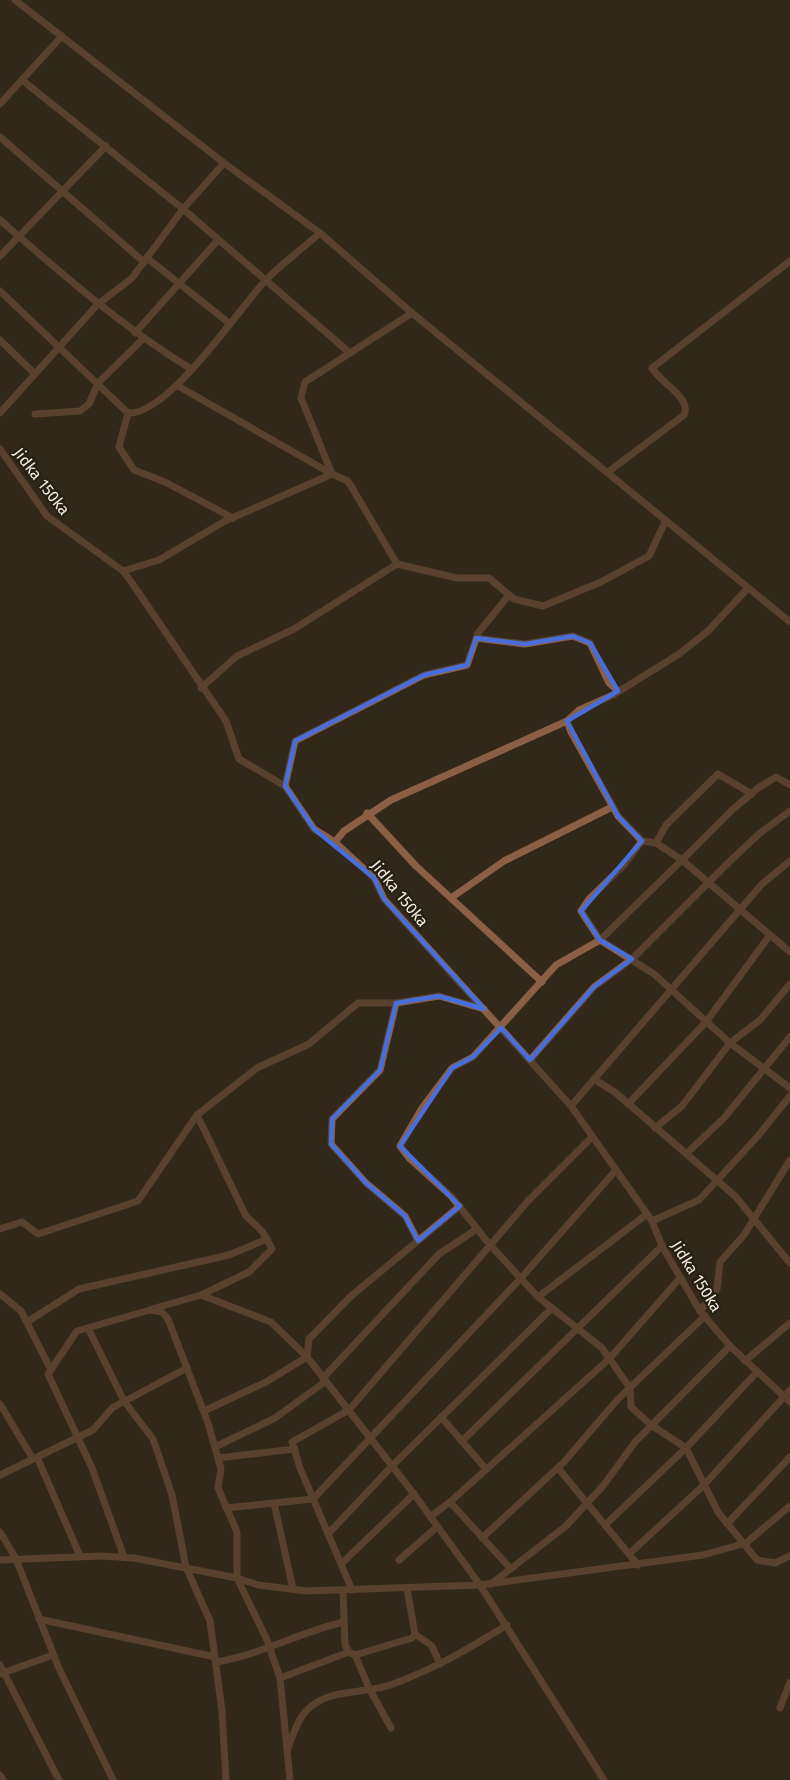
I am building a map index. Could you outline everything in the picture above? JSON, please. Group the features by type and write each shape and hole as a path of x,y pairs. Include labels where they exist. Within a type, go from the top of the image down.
{"street":[{"path":"15,0 224,163 320,233 412,313 790,622"},
{"path":"0,104 62,36"},
{"path":"22,80 183,209 350,353"},
{"path":"0,137 146,260 229,323"},
{"path":"0,256 17,235 106,146"},
{"path":"0,412 62,347 97,305 126,284 183,209 224,163"},
{"path":"0,220 97,305 143,339 191,369"},
{"path":"128,413 144,411 178,386 266,280 320,233"},
{"path":"135,333 218,240"},
{"path":"608,472 684,415 685,402 657,376 652,368 790,261"},
{"path":"0,291 62,347 128,413"},
{"path":"332,474 301,398 304,382 412,313"},
{"path":"35,414 80,411 89,404 98,383 143,339"},
{"path":"0,340 35,374"},
{"path":"178,386 348,481 398,564"},
{"path":"128,413 119,447 134,470 165,482 233,518"},
{"name":"Jidka 150ka","path":"0,449 47,516 123,571 228,725 239,759 285,786 314,829 335,842 374,878 383,897 571,1106 652,1221 662,1246 703,1314 730,1346 787,1400"},
{"path":"123,571 159,560 233,518 332,474"},
{"path":"201,688 237,656 294,629 398,564 457,578 489,578 509,595 543,606 601,582 649,556 666,520"},
{"path":"335,842 344,831 367,813 567,721 579,710 618,692 679,654 708,632 748,588"},
{"path":"285,786 295,741 424,675 467,665 476,638 509,595"},
{"path":"476,638 525,644 573,636 590,643 609,683 618,692"},
{"path":"567,721 612,807 642,841 656,843 682,860 790,952"},
{"path":"656,843 666,825 718,774 752,794"},
{"path":"790,785 776,777 752,794 600,940 556,965 473,1057 452,1068 422,1108 400,1146 410,1159 460,1206 490,1245 538,1297 602,1348 630,1388 631,1407 651,1425 686,1448 727,1524 746,1543 757,1560 775,1563 790,1556"},
{"path":"451,898 504,861 612,807"},
{"path":"530,1060 594,987 632,960 760,833 790,811"},
{"path":"367,813 416,866 542,982"},
{"path":"642,841 624,866 589,899 582,911 600,940 671,989 730,1043 790,1088"},
{"path":"571,1106 762,884 790,861"},
{"path":"628,1104 706,1022 770,935"},
{"path":"655,1128 682,1106 730,1043 760,1020 790,984"},
{"path":"0,1229 22,1222 38,1234 138,1201 197,1115 257,1068 309,1044 358,1003 396,1003 439,996 484,1009"},
{"path":"396,1003 380,1070 332,1119 331,1144 366,1183 405,1216 418,1241"},
{"path":"687,1153 724,1118 790,1037"},
{"path":"594,1079 628,1104 735,1196 790,1263"},
{"path":"652,1221 699,1200 790,1096"},
{"path":"124,1557 78,1437 48,1374 77,1331 201,1295 249,1272 272,1249 267,1239 246,1216 197,1115"},
{"path":"352,1590 313,1499 292,1442 349,1410 528,1201 592,1137"},
{"path":"482,1538 558,1468 630,1388 703,1314 717,1289 720,1262 744,1235 790,1160"},
{"path":"226,1508 313,1499 520,1278 616,1170"},
{"path":"307,1357 309,1339 351,1296 460,1206"},
{"path":"538,1297 647,1214"},
{"path":"215,1447 275,1418 324,1380 439,1254 477,1229"},
{"path":"27,1322 79,1289 229,1255 267,1239"},
{"path":"462,1441 576,1327 662,1246"},
{"path":"430,1517 450,1502 609,1359 680,1278"},
{"path":"0,1294 21,1311 51,1370"},
{"path":"201,1295 271,1322 307,1357 414,1494 507,1624 604,1780"},
{"path":"328,1534 392,1466 552,1308"},
{"path":"150,1310 162,1312 168,1319 204,1411 215,1447 220,1469 218,1488 237,1532 237,1578 270,1648 280,1678 290,1780"},
{"path":"745,1361 790,1323"},
{"path":"88,1328 124,1401 153,1439 172,1496 186,1568 210,1621 222,1712 226,1780"},
{"path":"491,1584 566,1526 651,1425 730,1346"},
{"path":"204,1411 266,1382 307,1357"},
{"path":"0,1475 93,1430 112,1408 187,1368"},
{"path":"605,1525 686,1448 757,1372"},
{"path":"629,1554 704,1485 787,1400 790,1390"},
{"path":"0,1404 35,1458 80,1556"},
{"path":"441,1418 486,1469"},
{"path":"218,1458 295,1449"},
{"path":"727,1524 790,1458"},
{"path":"558,1468 638,1565"},
{"path":"341,1564 414,1494"},
{"path":"450,1502 510,1568"},
{"path":"274,1503 293,1589"},
{"path":"0,1560 80,1556 124,1557 237,1578 258,1585 293,1589 352,1590 480,1586 704,1555 746,1543 790,1506"},
{"path":"399,1560 437,1527"},
{"path":"0,1532 16,1559 53,1655 113,1780"},
{"path":"407,1588 415,1634 432,1646 440,1664"},
{"path":"343,1590 345,1645 352,1653 391,1728"},
{"path":"39,1619 215,1660 245,1657 315,1628 344,1622"},
{"path":"287,1750 296,1728 312,1706 343,1692 390,1685 440,1664 507,1624"},
{"path":"280,1678 352,1653 412,1638 415,1634"},
{"path":"53,1655 1,1670 59,1780"},
{"path":"780,1708 790,1682"},
{"path":"0,1775 3,1780"}],"highlighted area":[{"path":"573,636 590,643 618,691 567,721 618,816 642,841 581,911 600,940 632,959 594,987 530,1060 501,1028 473,1057 452,1068 400,1146 460,1206 418,1241 405,1216 366,1183 331,1144 332,1119 380,1070 396,1003 439,996 484,1009 384,899 374,878 314,829 285,786 295,741 424,675 467,665 476,638 525,644"}]}
